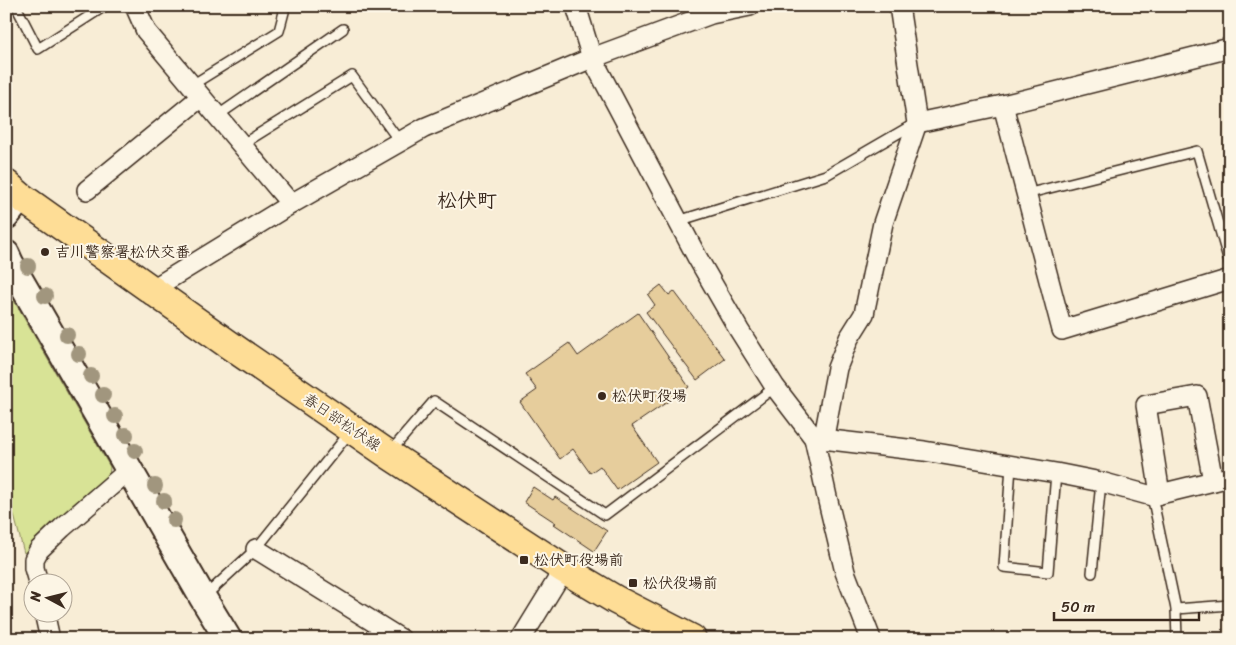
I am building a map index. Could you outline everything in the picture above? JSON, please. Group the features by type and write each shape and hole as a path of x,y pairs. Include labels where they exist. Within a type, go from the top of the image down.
{"main road":[{"name":"春日部松伏線","path":"11,199 151,290 388,454 564,570 616,600 692,639"}],"street":[{"path":"135,6 146,31 291,204"},
{"path":"576,6 592,58 697,257 739,330 775,387 814,438 845,572 871,639"},
{"path":"151,290 291,204 424,128 592,58 711,14 750,6"},
{"path":"814,438 825,430 837,368 849,338 864,314 883,223 917,123 899,6"},
{"path":"917,123 1003,105 1230,48"},
{"path":"87,190 196,91"},
{"path":"1003,105 1062,330 1230,279"},
{"path":"6,254 228,639"},
{"path":"814,438 924,451 1056,473 1156,495 1222,479 1197,396 1146,405 1156,495"},
{"path":"35,572 34,559 38,550 129,470"},
{"path":"256,549 400,639"},
{"path":"521,639 564,570"},
{"path":"46,622 50,639"}],"lane":[{"path":"18,10 38,49 105,6"},
{"path":"196,91 279,31 284,12 281,6"},
{"path":"217,116 343,29"},
{"path":"241,145 352,76 400,142"},
{"path":"678,221 826,175 917,123"},
{"path":"1026,194 1197,151 1230,265"},
{"path":"388,454 434,401 605,515 775,387"},
{"path":"203,598 256,549 352,429"},
{"path":"1011,466 1004,567 1048,572 1056,473"},
{"path":"1092,573 1101,482"},
{"path":"1156,495 1176,609 1177,639"},
{"path":"1176,609 1230,605"}],"green space":[{"path":"6,287 110,467 109,478 24,553 6,485"}],"building":[{"path":"661,285 669,295 674,291 725,359 697,380 646,312 655,305 648,295"},
{"name":"松伏町役場","path":"638,313 689,387 632,426 657,462 617,490 600,466 590,473 573,449 560,459 520,402 537,390 525,374 569,343 578,356"},
{"path":"533,487 553,500 555,497 607,531 594,551 524,502"}],"place":[{"name":"吉川警察署松伏交番","path":"45,252"},
{"name":"松伏町役場","path":"602,396"},
{"name":"松伏町役場前","path":"524,560"},
{"name":"松伏役場前","path":"633,583"}],"district":[{"name":"松伏町","path":"467,200"}]}
